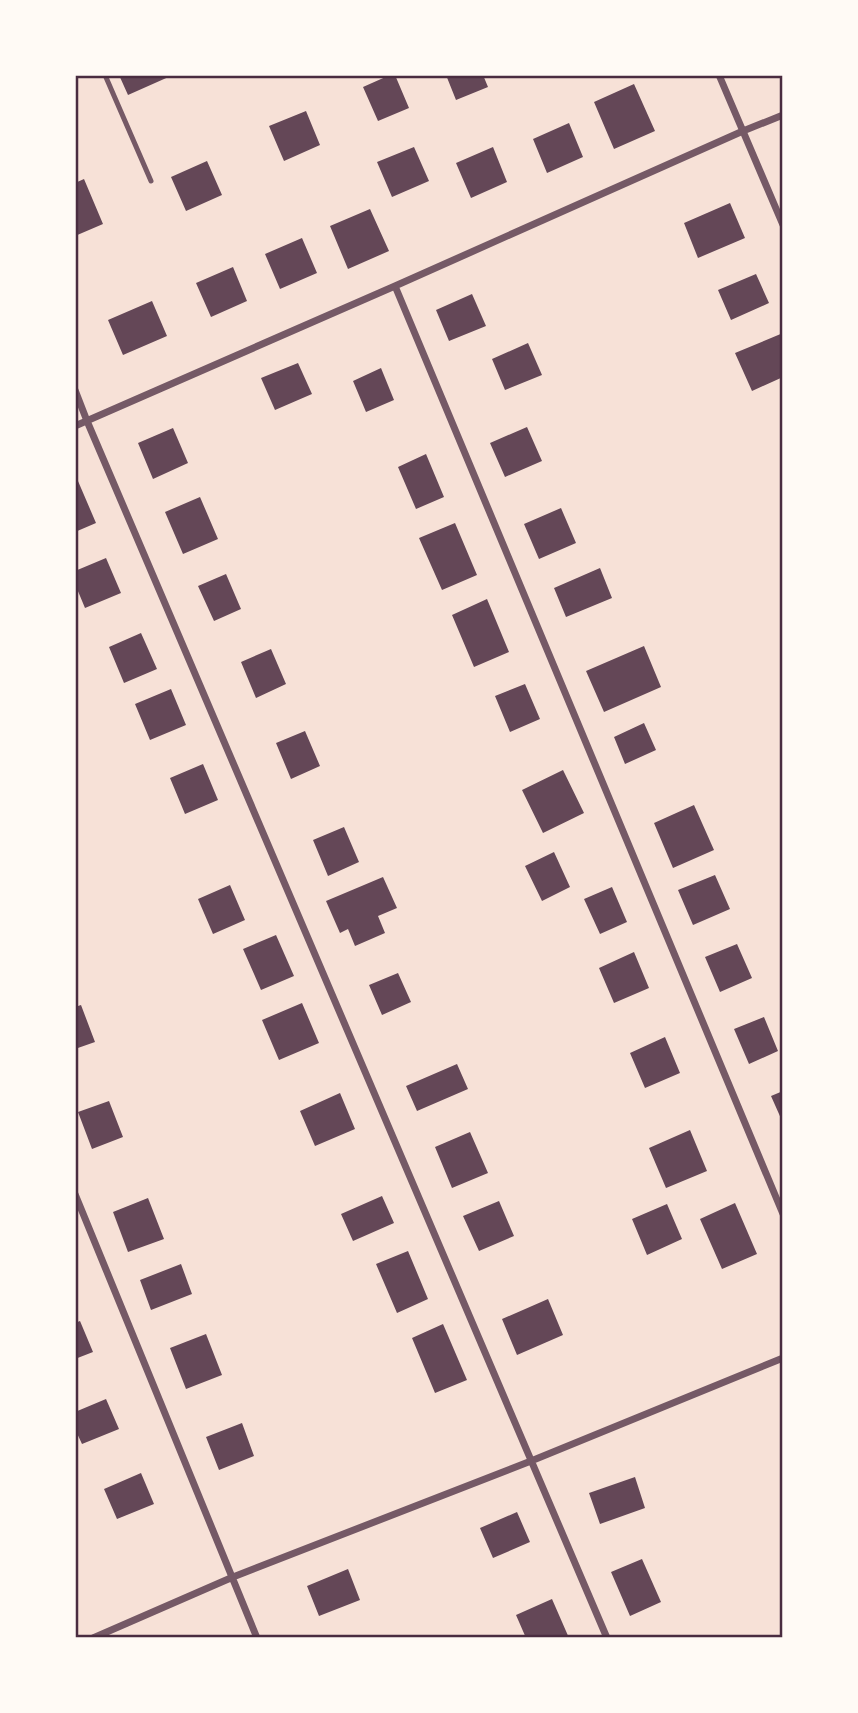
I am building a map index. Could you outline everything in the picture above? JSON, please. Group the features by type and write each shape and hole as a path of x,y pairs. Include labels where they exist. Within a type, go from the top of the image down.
{"street":[{"path":"719,75 783,225"},
{"path":"75,426 783,115"},
{"path":"395,286 783,1214"},
{"path":"75,390 607,1638"},
{"path":"75,1194 257,1638"},
{"path":"93,1638 233,1577 531,1461 783,1358"}],"lane":[{"path":"105,75 151,181"}],"building":[{"path":"119,75 173,75 128,95"},
{"path":"395,75 409,108 378,121 363,87"},
{"path":"446,75 483,75 488,87 456,100"},
{"path":"634,84 655,131 614,149 594,102"},
{"path":"306,111 320,145 284,161 269,126"},
{"path":"569,123 583,157 547,173 533,139"},
{"path":"414,147 429,181 392,197 377,162"},
{"path":"493,147 507,182 471,198 456,163"},
{"path":"207,161 222,195 186,211 171,177"},
{"path":"84,179 103,224 75,236 75,183"},
{"path":"730,203 745,238 698,258 684,223"},
{"path":"370,209 389,251 348,269 330,226"},
{"path":"302,238 317,273 280,289 265,254"},
{"path":"233,267 247,301 211,317 196,283"},
{"path":"756,274 769,303 731,320 718,290"},
{"path":"472,294 486,326 449,341 436,310"},
{"path":"152,301 167,336 123,355 108,320"},
{"path":"783,333 783,377 752,391 735,353"},
{"path":"528,343 542,375 505,390 492,359"},
{"path":"298,363 312,394 275,410 261,378"},
{"path":"381,368 394,400 366,412 353,381"},
{"path":"527,427 542,461 505,477 490,443"},
{"path":"173,428 188,463 153,479 138,443"},
{"path":"426,454 444,497 416,509 398,467"},
{"path":"75,474 96,523 75,532"},
{"path":"200,497 218,539 183,554 165,512"},
{"path":"561,508 576,543 539,559 524,524"},
{"path":"455,523 477,575 442,590 419,538"},
{"path":"106,558 121,593 85,608 75,584 75,571"},
{"path":"600,568 612,598 566,617 554,588"},
{"path":"226,574 241,609 214,621 198,586"},
{"path":"487,599 509,652 474,667 452,615"},
{"path":"141,633 157,669 124,683 109,647"},
{"path":"644,646 661,687 604,712 586,671"},
{"path":"271,649 286,684 256,698 241,662"},
{"path":"525,684 540,719 510,732 495,696"},
{"path":"171,689 186,725 150,740 135,704"},
{"path":"644,723 656,750 625,764 614,737"},
{"path":"305,731 320,766 291,779 276,743"},
{"path":"203,764 218,800 185,814 170,778"},
{"path":"563,770 584,813 543,833 522,790"},
{"path":"694,805 714,850 673,868 654,823"},
{"path":"344,827 359,862 328,876 313,840"},
{"path":"554,852 570,887 542,901 525,866"},
{"path":"715,875 730,909 693,925 678,890"},
{"path":"383,877 397,908 378,916 385,933 355,946 348,929 340,933 326,901"},
{"path":"230,885 245,920 213,934 198,899"},
{"path":"612,887 627,922 600,934 584,899"},
{"path":"276,935 294,976 261,990 243,949"},
{"path":"737,944 752,978 720,992 705,957"},
{"path":"634,952 649,988 614,1003 599,968"},
{"path":"398,973 411,1002 382,1015 369,985"},
{"path":"302,1003 319,1043 279,1060 262,1020"},
{"path":"81,1005 95,1042 75,1049 75,1007"},
{"path":"764,1017 778,1051 749,1064 734,1029"},
{"path":"665,1037 680,1073 645,1088 630,1053"},
{"path":"457,1064 468,1089 417,1111 406,1086"},
{"path":"783,1091 783,1123 771,1096"},
{"path":"340,1093 355,1129 315,1146 300,1111"},
{"path":"109,1101 123,1137 92,1149 78,1112"},
{"path":"690,1130 707,1171 666,1188 649,1148"},
{"path":"470,1132 488,1173 452,1188 435,1147"},
{"path":"382,1196 394,1223 353,1241 341,1214"},
{"path":"148,1198 164,1239 128,1252 113,1212"},
{"path":"499,1201 514,1236 479,1251 463,1216"},
{"path":"735,1203 757,1254 722,1269 700,1219"},
{"path":"667,1204 682,1239 647,1255 632,1219"},
{"path":"408,1251 428,1299 397,1313 376,1264"},
{"path":"181,1264 192,1294 151,1310 140,1280"},
{"path":"548,1299 563,1335 517,1355 502,1319"},
{"path":"80,1321 93,1352 75,1359 75,1323"},
{"path":"443,1324 467,1380 435,1393 412,1338"},
{"path":"206,1334 222,1375 186,1389 170,1348"},
{"path":"106,1399 119,1429 82,1444 75,1429 75,1412"},
{"path":"242,1423 254,1456 219,1470 206,1437"},
{"path":"141,1473 154,1504 117,1519 104,1489"},
{"path":"635,1477 645,1508 600,1524 589,1493"},
{"path":"517,1512 530,1542 493,1558 480,1528"},
{"path":"642,1559 661,1602 630,1616 611,1572"},
{"path":"348,1569 360,1600 319,1616 307,1586"},
{"path":"552,1599 569,1638 526,1638 516,1615"}]}
